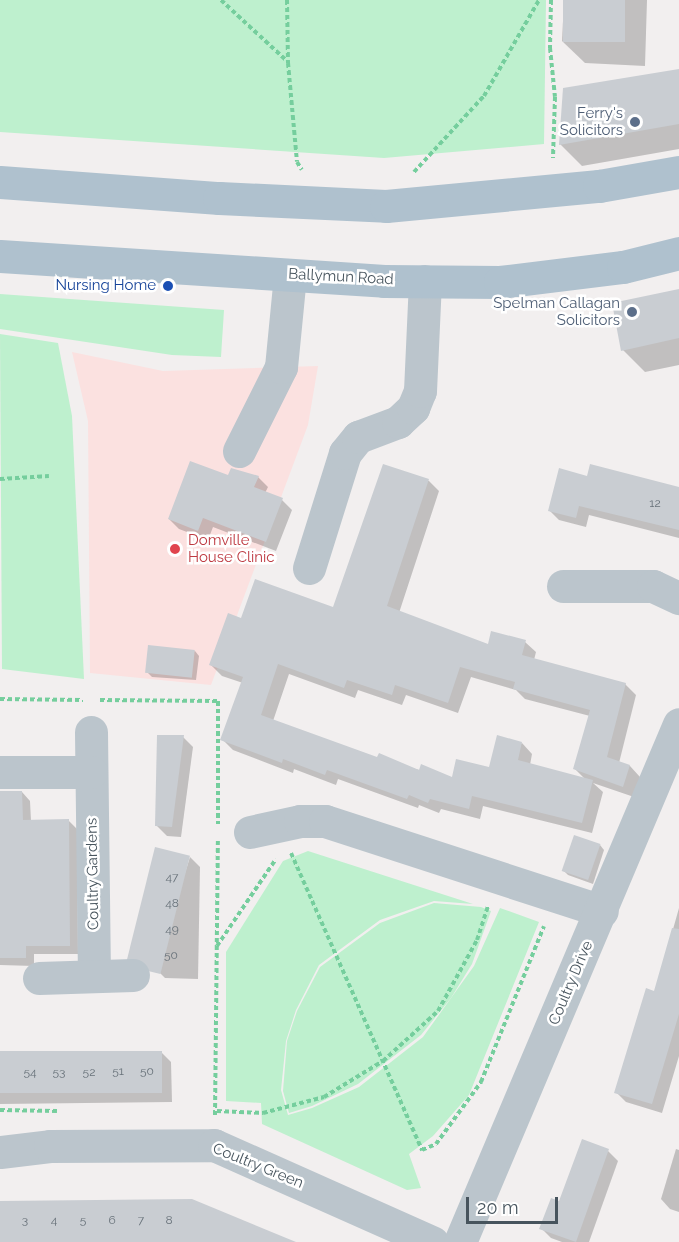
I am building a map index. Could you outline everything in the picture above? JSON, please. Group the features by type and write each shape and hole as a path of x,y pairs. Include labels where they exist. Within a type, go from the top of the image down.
{"main road":[{"path":"0,182 219,198 386,206 599,186 679,172"},
{"name":"Ballymun Road","path":"0,256 290,275 500,282 623,267 679,253"}],"street":[{"path":"239,451 281,367 290,275"},
{"path":"309,568 345,453 358,437 398,422 413,408 420,391 425,281"},
{"path":"563,586 653,585 679,598"},
{"name":"Coultry Drive","path":"460,1242 602,911 679,724"},
{"name":"Coultry Gardens","path":"92,732 94,976"},
{"path":"0,772 91,772"},
{"path":"250,832 300,820 325,821 602,911"},
{"path":"39,978 133,975"},
{"name":"Coultry Green","path":"0,1152 50,1146 209,1145 432,1242"}],"path":[{"path":"222,0 288,63"},
{"path":"287,0 288,63 297,162 304,173"},
{"path":"411,175 484,96 539,0"},
{"path":"551,0 550,48 555,97 552,164"},
{"path":"0,479 49,476"},
{"path":"0,699 218,701 216,1111 209,1145"},
{"path":"287,843 422,1150 436,1144 481,1082 547,920"},
{"path":"217,946 281,853"},
{"path":"216,1111 263,1113 324,1097 383,1061 438,1011 477,940 490,901"}],"shaded area":[{"name":"Domville House Clinic","path":"72,352 163,371 318,366 308,425 211,685 90,673 88,421"}],"green space":[{"path":"0,0 546,0 544,144 384,158 0,132"},
{"path":"0,294 224,310 221,357 172,355 0,329"},
{"path":"0,334 58,343 72,416 84,679 2,669"},
{"path":"308,851 473,904 434,901 380,920 319,965 296,1010 286,1041 281,1090 288,1115 312,1108 359,1087 423,1037 474,966 500,908 539,922 469,1095 433,1136 409,1154 421,1188 407,1190 262,1124 261,1103 226,1101 226,952 283,861"},
{"path":"434,903 481,907 491,911 472,964 451,998 421,1035 358,1084 312,1106 289,1113 283,1091 287,1041 297,1011 320,967 380,923"}],"building":[{"path":"563,0 625,0 625,42 563,42"},
{"path":"679,69 679,124 559,145 563,88"},
{"path":"679,289 679,338 621,351 612,303"},
{"path":"190,461 228,475 231,468 259,476 254,487 283,498 266,542 203,518 198,531 168,519"},
{"path":"383,464 429,479 387,606 488,644 491,631 526,640 522,655 626,683 607,757 630,765 623,787 573,769 590,710 513,689 515,682 460,667 448,703 395,685 392,695 347,680 344,688 278,664 261,715 377,757 379,753 419,770 421,764 452,777 456,759 489,767 497,735 522,742 518,760 593,780 582,823 472,796 469,809 430,799 428,803 409,795 407,799 327,770 325,775 283,759 282,763 220,740 243,677 209,665 228,613 241,618 255,579 333,607"},
{"path":"590,464 679,487 679,530 579,506 576,518 548,511 559,468 587,476"},
{"path":"148,645 195,650 192,678 145,673"},
{"path":"157,735 184,735 172,827 155,826"},
{"path":"0,791 22,791 23,820 69,819 70,946 26,946 26,958 0,958"},
{"path":"574,835 600,844 588,880 562,871"},
{"path":"155,847 190,856 160,974 125,965"},
{"path":"672,928 679,929 679,1014 652,1104 614,1093 646,988 654,991"},
{"path":"0,1051 162,1051 162,1093 0,1093"},
{"path":"582,1139 609,1149 576,1242 539,1229 551,1198 559,1201"},
{"path":"192,1199 296,1242 0,1242 0,1201"}],"place":[{"name":"Ferry's Solicitors","path":"635,122"},
{"name":"Nursing Home","path":"168,286"},
{"name":"Spelman Callagan Solicitors","path":"632,312"},
{"name":"Domville House Clinic","path":"175,549"}]}
